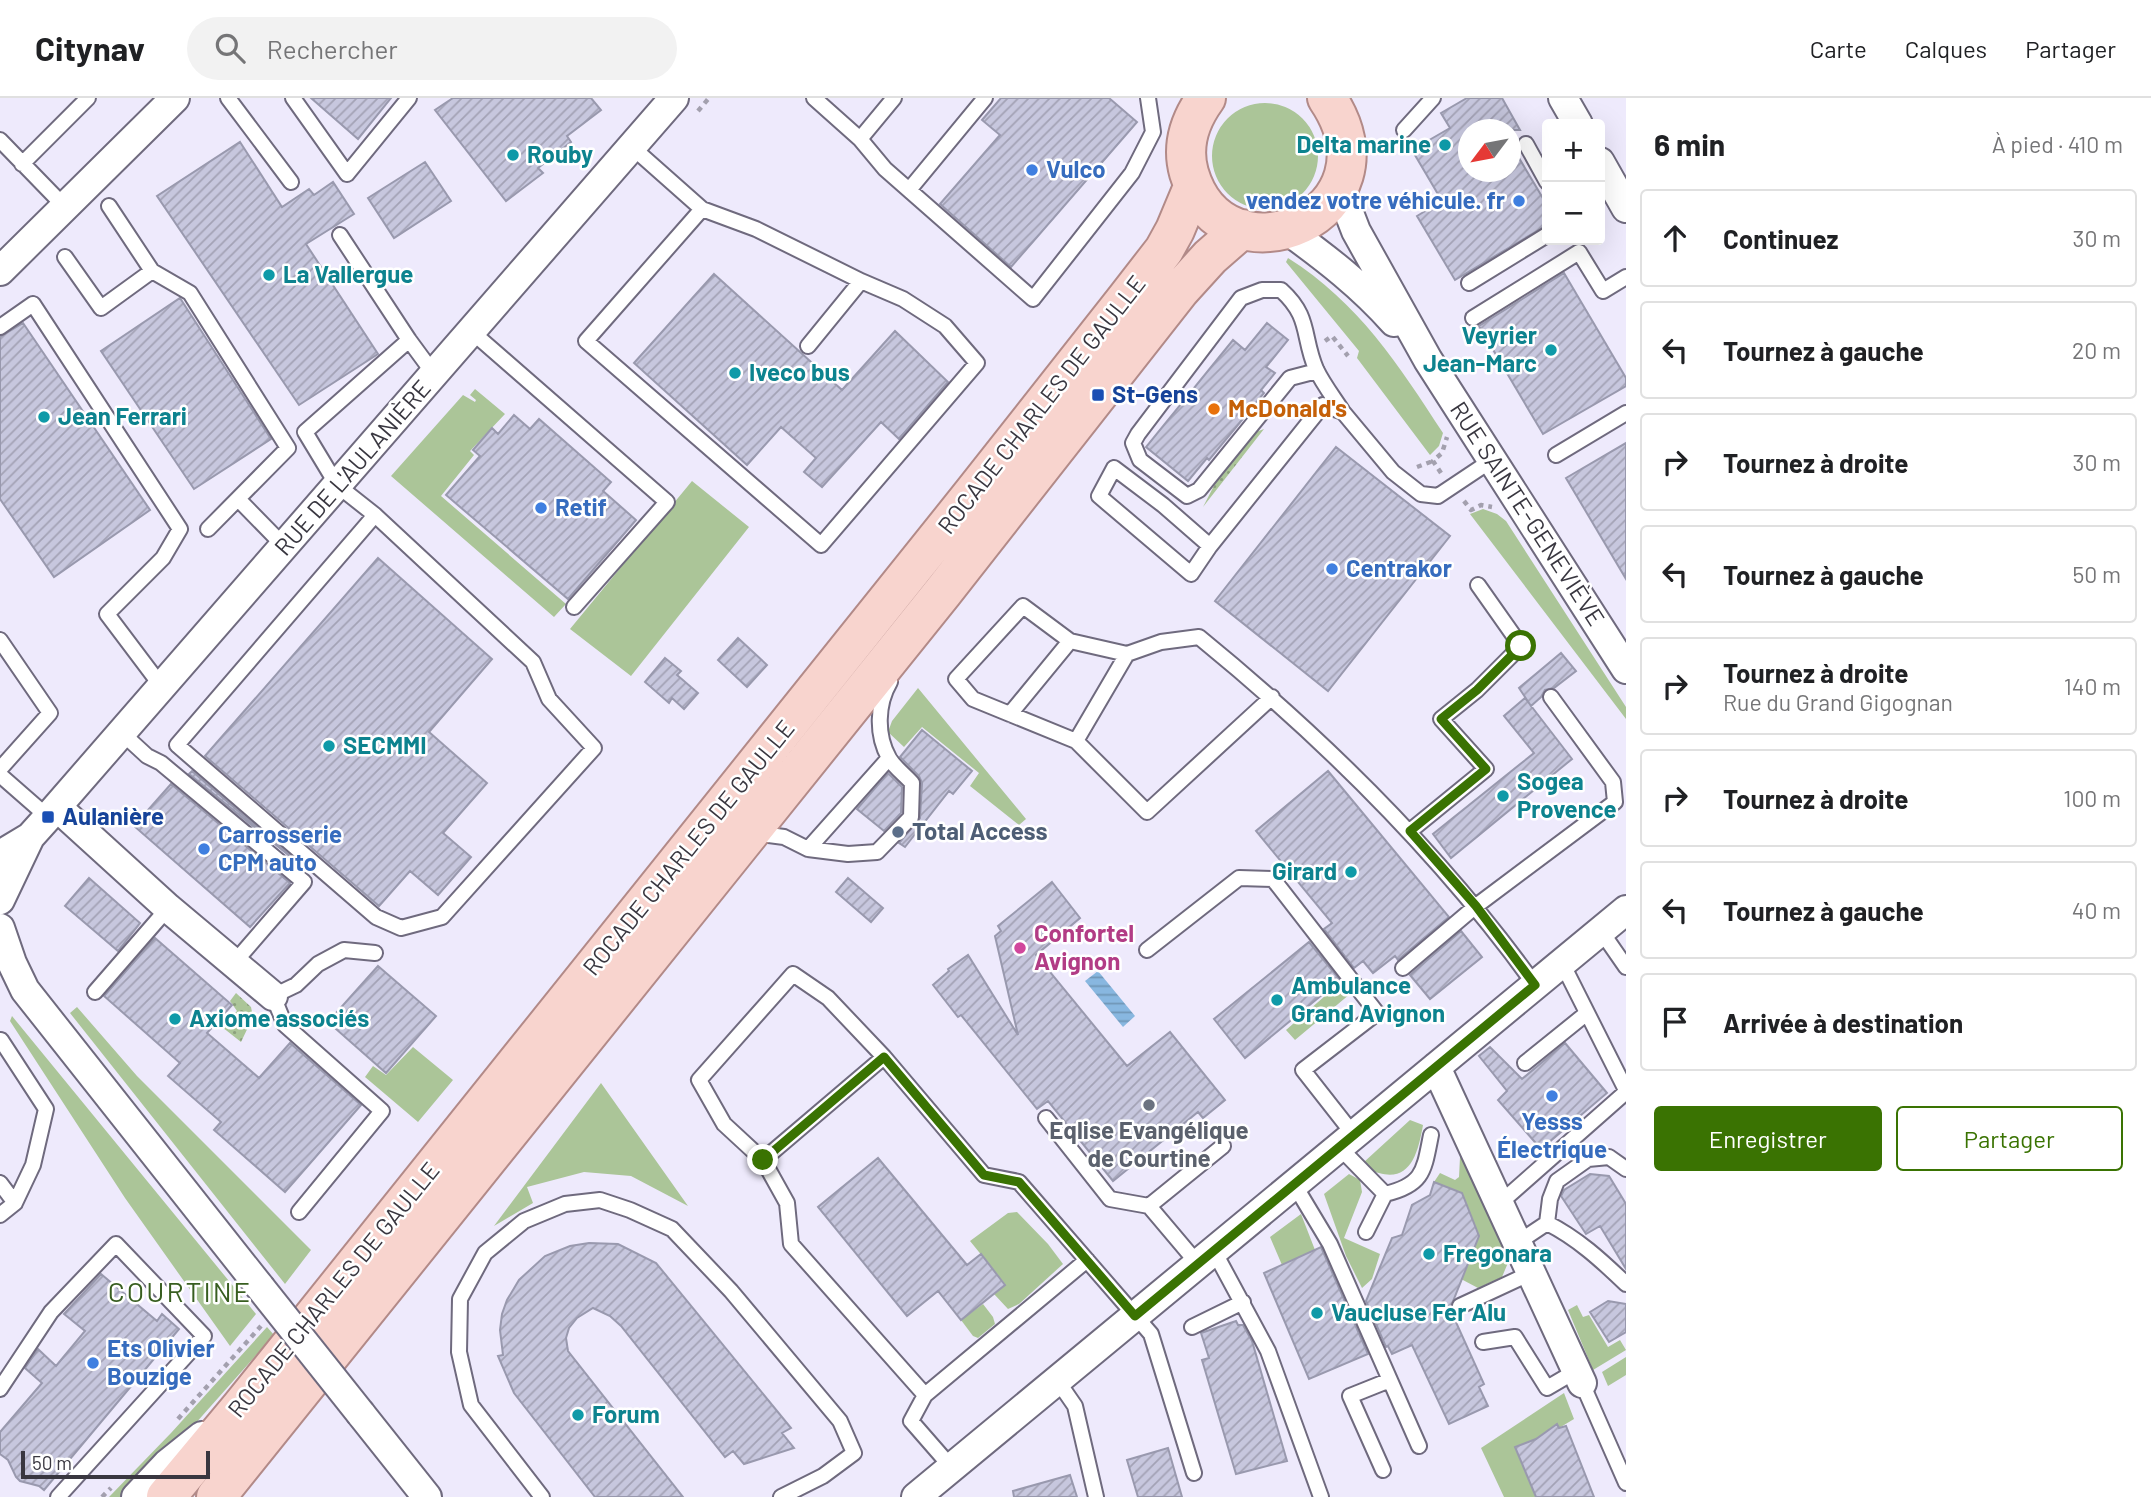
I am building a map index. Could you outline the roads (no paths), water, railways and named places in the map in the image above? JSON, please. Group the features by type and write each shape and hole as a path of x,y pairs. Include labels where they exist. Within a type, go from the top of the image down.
{"main road":[{"path":"1196,103 1186,138 1186,163 1193,187 1205,205 1222,220 1242,229 1265,233 1287,230 1308,221 1326,206 1339,187 1346,165 1347,142 1338,105"},
{"name":"ROCADE CHARLES DE GAULLE","path":"166,1497 241,1407 1126,299 1164,250 1193,187"},
{"name":"ROCADE CHARLES DE GAULLE","path":"216,1497 943,592 1180,290 1210,257 1242,229"}],"street":[{"name":"RUE DE L'AULANIÈRE","path":"0,855 45,820 674,98"},
{"path":"1563,98 1575,119"},
{"path":"1,268 65,207 166,101"},
{"path":"1339,187 1356,231 1428,360"},
{"path":"1287,230 1370,295 1428,360"},
{"name":"RUE SAINTE-GENEVIÈVE","path":"1428,360 1626,669"},
{"name":"RUE DE L'AULANIÈRE","path":"0,900 45,820"},
{"path":"45,820 168,908 273,996"},
{"path":"0,900 0,921"},
{"path":"916,1497 1626,910"},
{"path":"0,928 25,990 427,1497"},
{"path":"0,973 25,990"},
{"path":"1436,1067 1579,1377"},
{"path":"136,1497 167,1464 241,1407"}],"lane":[{"path":"22,164 88,98"},
{"path":"228,98 291,182"},
{"path":"293,98 347,174 409,98"},
{"path":"814,98 860,139 885,169 1034,299 1132,173 1153,132 1149,98"},
{"path":"860,139 894,98"},
{"path":"909,190 985,98"},
{"path":"1404,130 1433,98"},
{"path":"0,140 65,207"},
{"path":"1526,144 1542,173"},
{"path":"632,147 702,209 756,229 903,299 945,326 977,363 821,545 586,341 702,209"},
{"path":"109,206 152,271 190,293 288,448 208,529"},
{"path":"340,235 434,374"},
{"path":"1469,284 1542,238"},
{"path":"1473,318 1579,252 1603,291 1626,277"},
{"path":"65,257 101,309 152,271"},
{"path":"808,345 861,281"},
{"path":"1317,371 1290,378 1199,490 1187,496 1140,460 1133,443 1138,434 1241,298 1262,290 1281,290 1295,303 1304,319 1308,346 1317,371 1343,412 1393,472 1421,494 1438,496 1492,460"},
{"path":"0,327 33,304 180,529 163,558 107,614 162,687"},
{"path":"471,331 667,502 575,607"},
{"path":"374,516 177,745 376,917 401,929 442,917 594,748 549,699 533,662 374,516 337,485 305,432 409,340"},
{"path":"1210,546 1163,505 1114,468 1099,496 1191,574 1210,546 1323,405 1343,412"},
{"path":"1556,455 1626,413"},
{"path":"239,500 284,547"},
{"path":"1410,831 1486,769 1441,719 1477,690 1521,646 1478,585"},
{"path":"749,832 784,837 808,849 848,854 877,852 911,817 912,783 889,758 880,733 880,716 884,693 943,592"},
{"path":"1272,697 1147,812 1076,741 973,699 956,679 1023,606 1070,641 1127,654 1161,642 1199,637 1272,697 1410,831 1476,906 1535,985"},
{"path":"0,640 50,713 0,772 45,820"},
{"path":"1010,714 1070,641"},
{"path":"1076,741 1127,654"},
{"path":"1403,968 1476,906 1615,802 1613,782 1551,696"},
{"path":"122,733 146,756 161,763 304,882 233,964"},
{"path":"808,849 889,758"},
{"path":"1147,950 1239,878 1273,879 1377,1013 1303,1070 1346,1141 1385,1194"},
{"path":"95,992 168,908"},
{"path":"1601,930 1626,965"},
{"path":"299,1212 382,1111 285,1025 273,996 296,985 318,964 344,950 375,953"},
{"path":"1499,1204 1626,1091 1562,963"},
{"path":"925,1395 791,1244 787,1203 763,1160 724,1124 699,1080 793,974 828,998 884,1057 984,1175 1019,1182 1152,1334 1195,1473"},
{"path":"1525,1063 1587,1013"},
{"path":"0,1215 15,1203 33,1165 47,1109 1,1040"},
{"path":"763,1160 884,1057"},
{"path":"1046,1118 1110,1199 1149,1206 1206,1257 1243,1302 1268,1352 1321,1497"},
{"path":"1385,1194 1406,1189 1424,1170 1430,1135"},
{"path":"1149,1206 1223,1146"},
{"path":"1517,1243 1546,1223 1550,1199 1557,1181 1588,1159 1609,1157 1626,1169"},
{"path":"0,1183 15,1203"},
{"path":"1294,1184 1331,1244 1419,1446"},
{"path":"1366,1233 1385,1194"},
{"path":"542,1497 471,1405 459,1352 460,1300 485,1253 524,1221 565,1203 600,1200 672,1229 731,1291 840,1422 854,1453 823,1476 781,1497"},
{"path":"1546,1223 1567,1233 1588,1249 1626,1284"},
{"path":"0,1389 51,1312 116,1244 204,1336 58,1497"},
{"path":"952,1468 911,1421 925,1395 1087,1260"},
{"path":"1460,1306 1531,1273"},
{"path":"1192,1327 1243,1302"},
{"path":"1483,1342 1515,1337 1547,1388 1579,1377 1626,1483"},
{"path":"1057,1380 1075,1406 1096,1497"},
{"path":"1383,1470 1350,1396 1390,1380"}],"water":[{"path":"1098,971 1135,1016 1123,1027 1085,981"}],"place":[{"name":"Delta marine","path":"1445,145"},
{"name":"Rouby","path":"513,155"},
{"name":"Vulco","path":"1032,170"},
{"name":"vendez votre véhicule. fr","path":"1519,201"},
{"name":"La Vallergue","path":"269,275"},
{"name":"Veyrier Jean-Marc","path":"1551,350"},
{"name":"Iveco bus","path":"735,373"},
{"name":"St-Gens","path":"1098,395"},
{"name":"McDonald's","path":"1214,409"},
{"name":"Jean Ferrari","path":"44,417"},
{"name":"Retif","path":"541,508"},
{"name":"Centrakor","path":"1332,569"},
{"name":"SECMMI","path":"329,746"},
{"name":"Sogea Provence","path":"1503,796"},
{"name":"Aulanière","path":"48,817"},
{"name":"Total Access","path":"898,832"},
{"name":"Carrosserie CPM auto","path":"204,849"},
{"name":"Girard","path":"1351,872"},
{"name":"Confortel Avignon","path":"1020,948"},
{"name":"Ambulance Grand Avignon","path":"1277,1000"},
{"name":"Axiome associés","path":"175,1019"},
{"name":"Yesss Électrique","path":"1552,1096"},
{"name":"Eqlise Evangélique de Courtine","path":"1149,1105"},
{"name":"Fregonara","path":"1429,1254"},
{"name":"Vaucluse Fer Alu","path":"1317,1313"},
{"name":"Ets Olivier Bouzige","path":"93,1363"},
{"name":"Forum","path":"578,1415"}],"district":[{"name":"COURTINE","path":"180,1292"}]}
